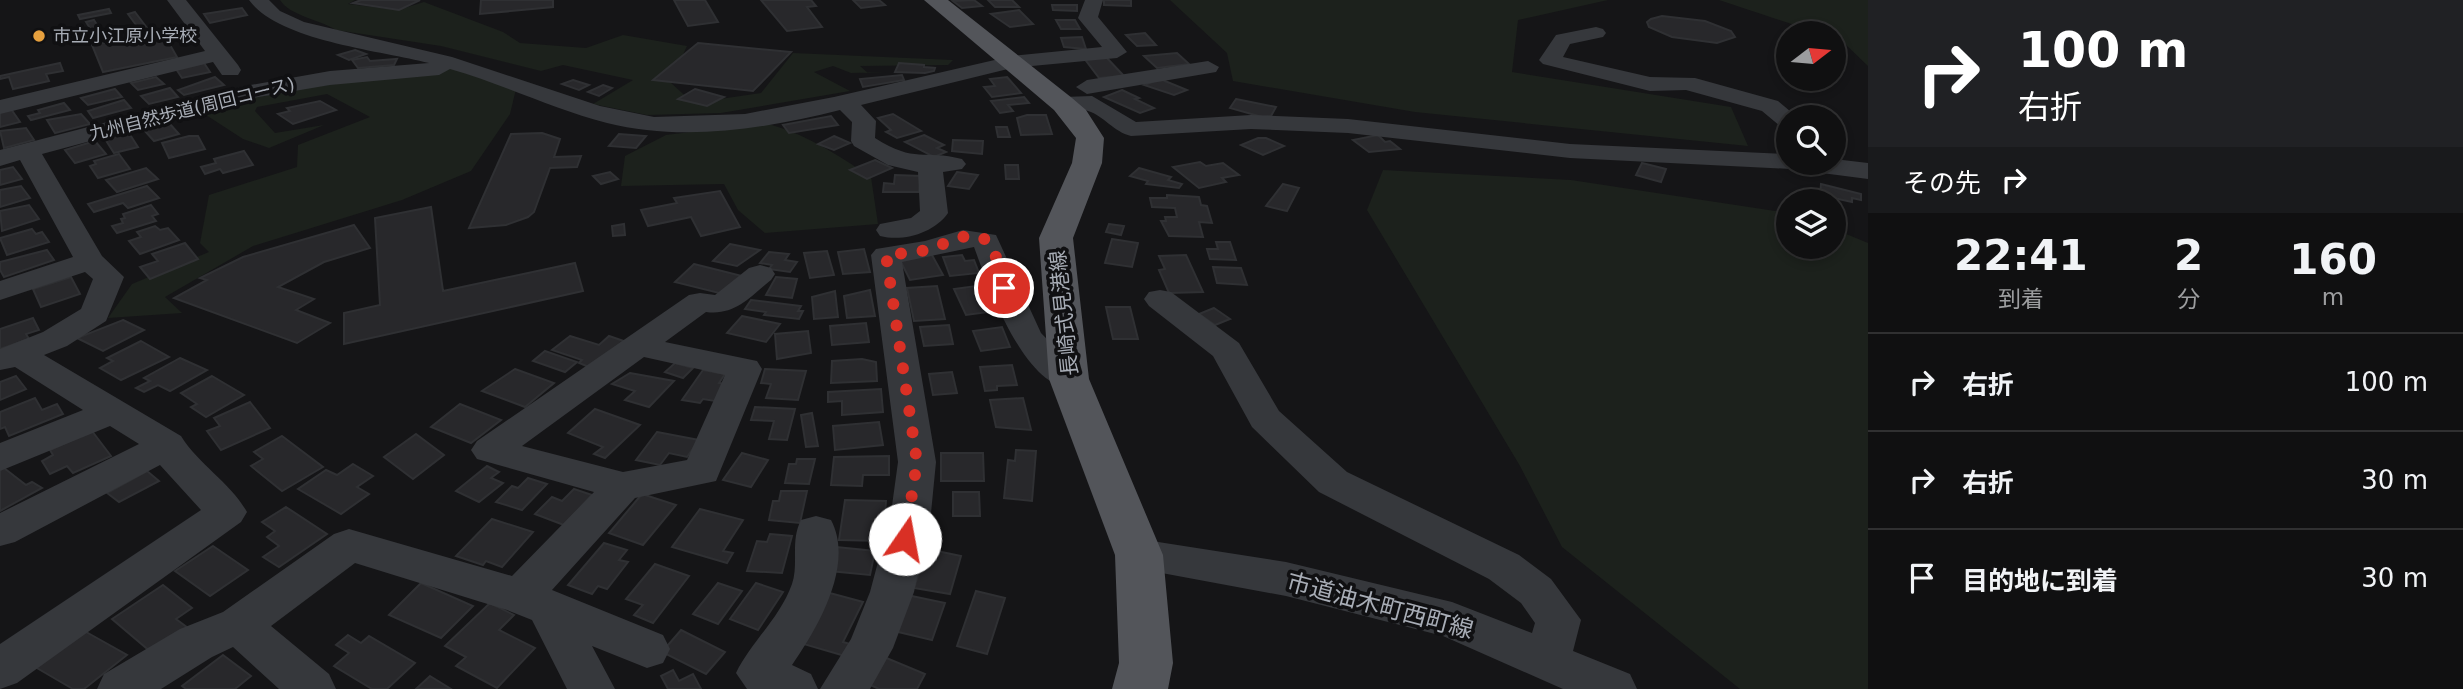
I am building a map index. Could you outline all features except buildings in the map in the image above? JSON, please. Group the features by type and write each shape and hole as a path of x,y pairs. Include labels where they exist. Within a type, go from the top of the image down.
{"main road":[{"name":"長崎式見港線","path":"935,0 1011,62 1080,98 1076,116 1090,138 1087,163 1056,238 1069,379 1139,555 1146,663 1140,689"}],"street":[{"path":"176,0 219,54 245,93"},
{"path":"258,0 273,15 298,27 469,68 523,85 587,111 655,124 696,124 766,118 846,103 1011,62 1118,52 1088,18 1094,0"},
{"path":"1596,33 1563,38 1550,60 1650,84 1687,83 1770,106 1776,111"},
{"path":"0,107 219,54"},
{"path":"1062,56 1080,98 1131,129 1251,122 1348,125 1570,151 1776,161"},
{"path":"1080,98 1208,67"},
{"name":"九州自然歩道(周回コース)","path":"0,158 245,93 330,78 469,68"},
{"path":"846,103 864,121 863,141 906,166 942,164 934,213 920,225 890,230"},
{"path":"8,358 55,339 95,314 108,277 90,261 27,150"},
{"path":"1846,165 1868,171"},
{"path":"844,689 870,648 892,592 911,513 917,462 886,255 928,250 955,239 976,236 986,241 1027,337 1069,379"},
{"path":"0,291 90,261"},
{"path":"638,346 745,369 702,471 624,486 490,450 700,302 721,305 760,274"},
{"path":"1160,299 1227,350 1265,419 1333,482 1504,568 1536,592 1558,620 1547,660"},
{"path":"0,669 227,512 175,459 168,445 113,411 8,358"},
{"path":"0,458 113,411"},
{"path":"0,531 168,445"},
{"path":"534,602 624,486"},
{"path":"794,689 760,673 793,627 814,583 816,531"},
{"path":"121,689 195,642 239,625 349,545 534,602 647,649"},
{"name":"市道油木町西町線","path":"1139,555 1286,579 1452,620 1613,689"},
{"path":"534,602 591,689"},
{"path":"239,625 312,689"}],"shaded area":[{"path":"280,0 355,0 348,4 398,10 424,2 503,32 520,43 586,48 623,35 687,46 670,82 693,103 761,93 793,53 953,60 948,65 860,66 867,73 851,73 833,66 814,72 850,91 721,113 647,115 593,104 633,80 563,65 541,71 441,46 336,30 298,14"},
{"path":"1170,0 1608,0 1518,20 1512,72 1731,107 1748,146 1415,112 1233,81 1227,53"},
{"path":"1719,0 1868,0 1868,66 1846,45 1846,21 1783,21"},
{"path":"452,68 516,89 510,114 471,171 402,200 253,246 165,297 182,313 108,318 132,284 209,252 200,243 209,195 297,167 298,145 370,117 327,94 257,107 255,111 275,133 324,125 269,148 243,139 203,113 241,97"},
{"path":"764,123 807,138 871,177 878,224 765,233 738,210 724,184 621,186 625,156 666,135"},
{"path":"1383,170 1571,180 1776,211 1776,259 1846,259 1846,234 1868,243 1868,689 1740,689 1562,547 1520,466 1367,210"}],"place":[{"name":"市立小江原小学校","path":"39,36"}],"route":[{"path":"905,539 917,462 886,255 928,250 955,239 976,236 986,241 991,248 1004,288"}]}
